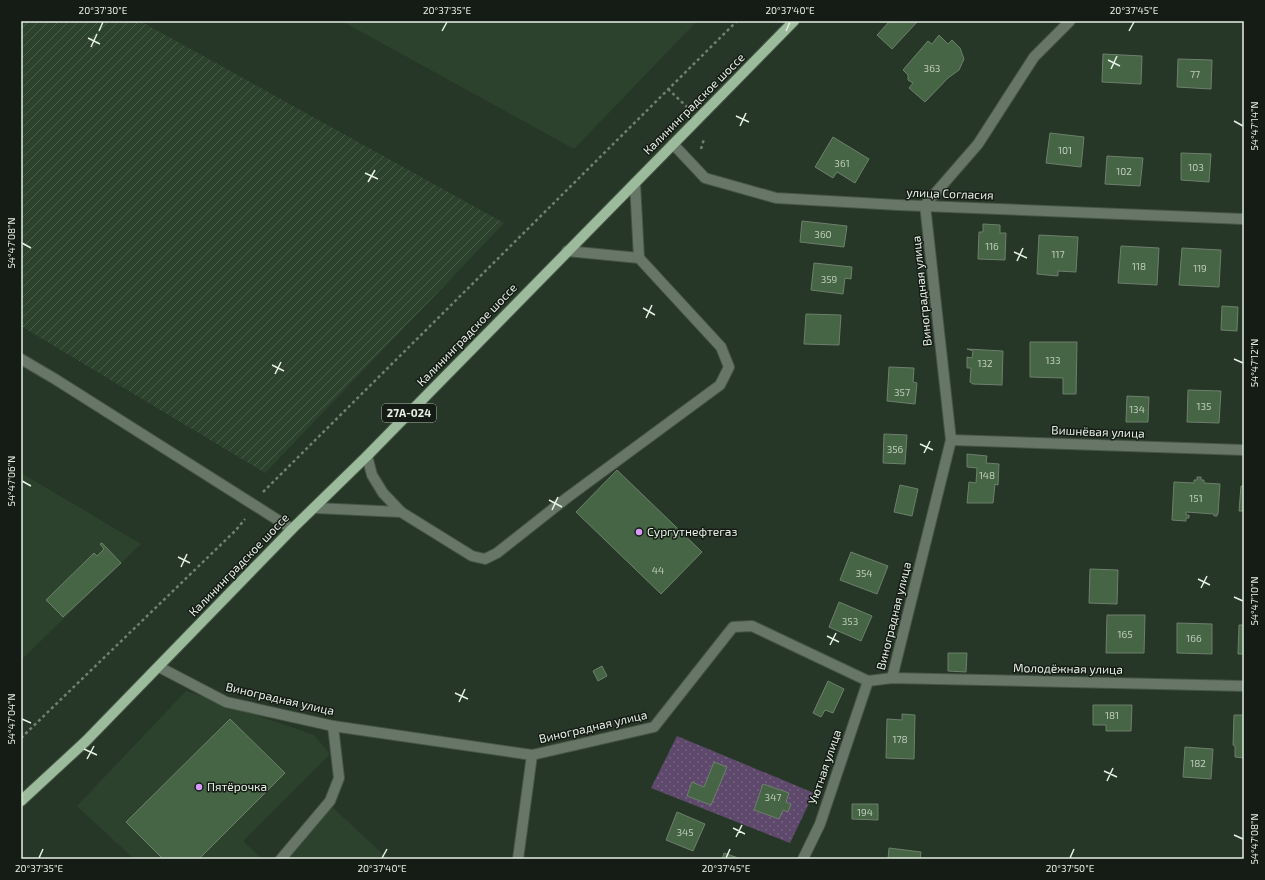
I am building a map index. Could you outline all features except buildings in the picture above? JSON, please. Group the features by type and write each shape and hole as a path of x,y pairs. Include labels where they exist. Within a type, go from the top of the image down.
{"main road":[{"name":"Калининградское шоссе","path":"21,801 86,741 292,529 367,456 794,21"}],"street":[{"path":"925,205 978,144 1034,57 1070,21"},
{"name":"улица Согласия","path":"673,144 704,178 776,198 1244,219"},
{"path":"367,456 372,475 383,493 401,512 472,556 485,559 497,553 568,497 720,385 729,368 721,348 639,258 635,183"},
{"name":"Виноградная улица","path":"159,667 226,702 333,726 532,755 654,728 733,626 752,626 868,681 892,678 951,440 925,205"},
{"path":"567,251 639,258"},
{"path":"21,359 56,379 292,529"},
{"name":"Вишнёвая улица","path":"951,440 1244,450"},
{"path":"315,508 401,512"},
{"name":"Молодёжная улица","path":"892,678 1244,686"},
{"name":"Уютная улица","path":"803,859 820,824 868,681"},
{"path":"281,859 330,801 339,778 333,726"},
{"path":"518,859 532,755"}],"path":[{"path":"21,738 236,530 261,494 737,21"}],"shaded area":[{"path":"21,21 140,21 504,223 265,473 21,326"},
{"path":"342,21 697,21 574,149"},
{"path":"21,473 141,544 21,660"},
{"path":"186,691 314,735 330,754 243,841 262,859 134,859 77,806"},
{"path":"677,736 814,793 790,843 651,788"},
{"path":"331,806 388,859 277,859"}],"place":[{"name":"Сургутнефтегаз","path":"639,532"},
{"name":"Пятёрочка","path":"199,787"}]}
